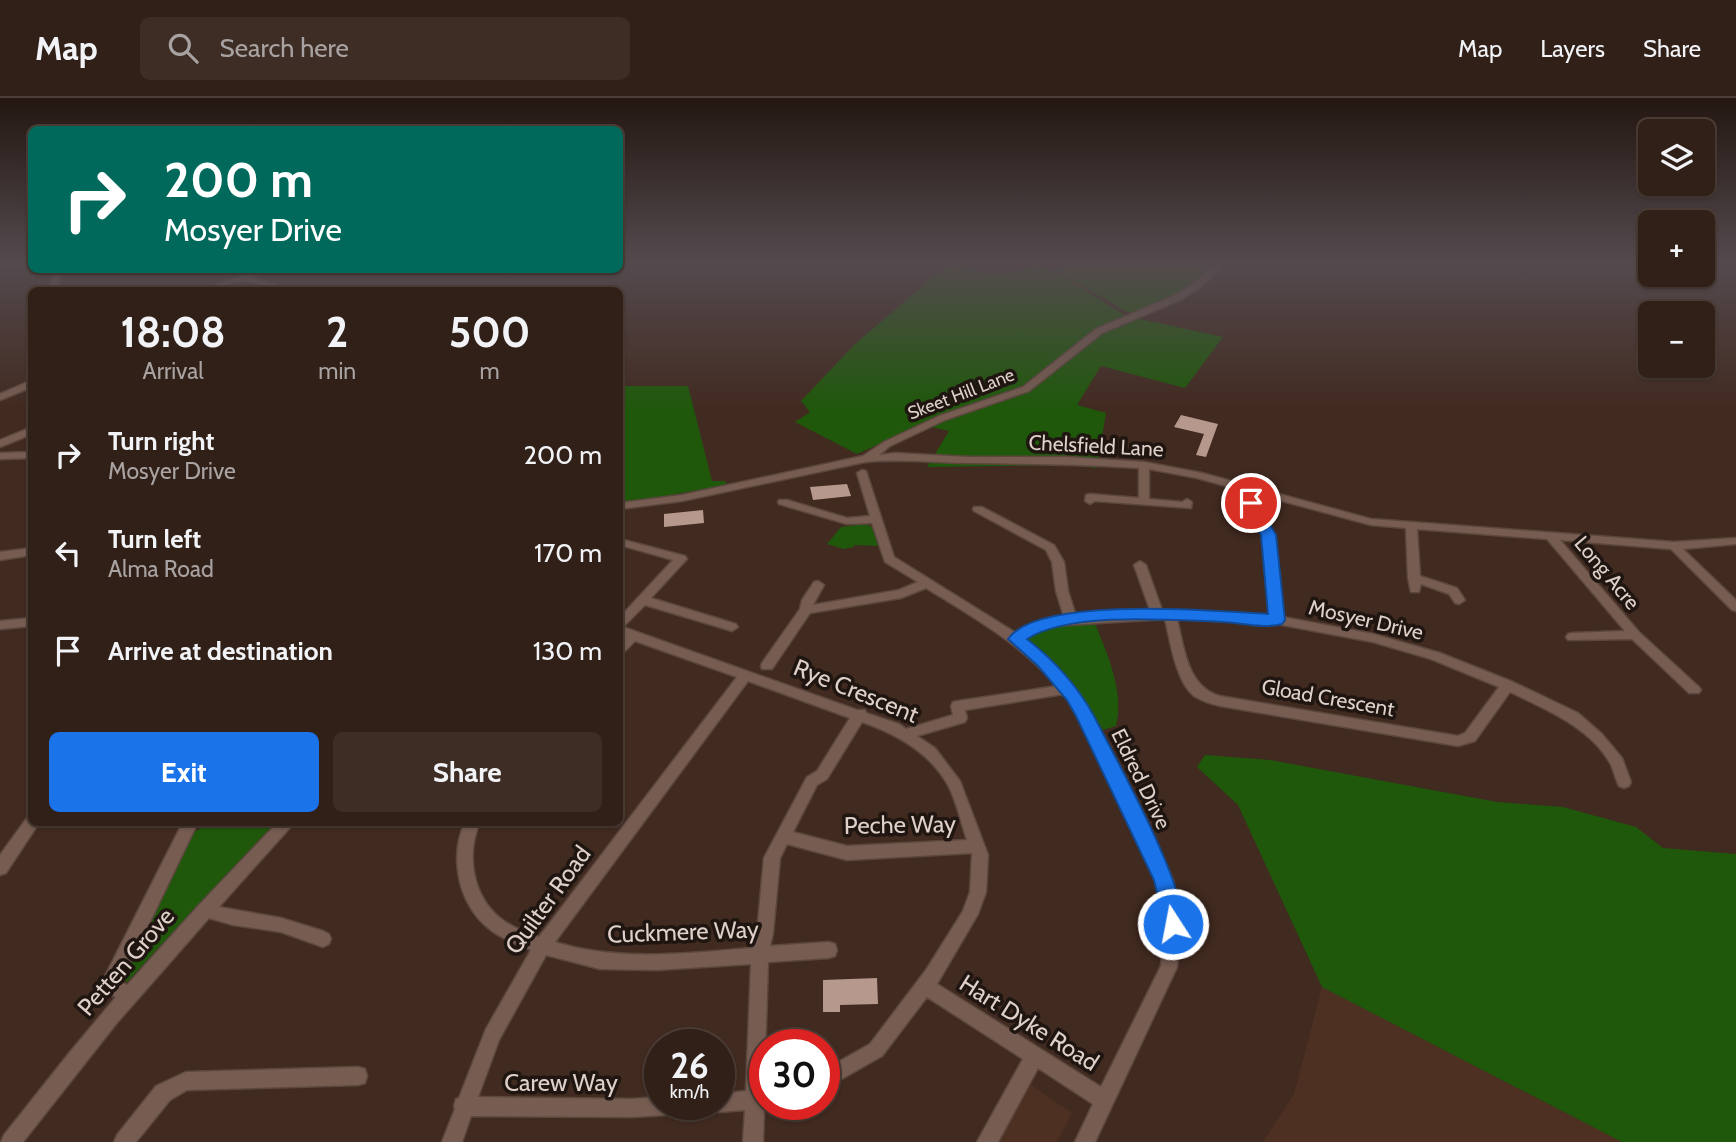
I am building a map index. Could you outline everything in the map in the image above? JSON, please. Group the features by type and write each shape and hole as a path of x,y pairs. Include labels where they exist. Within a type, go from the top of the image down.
{"street":[{"name":"Skeet Hill Lane","path":"864,466 887,444 942,418 1026,388 1099,331 1146,312"},
{"path":"0,397 28,385"},
{"path":"0,444 28,432"},
{"path":"887,444 895,456"},
{"path":"0,456 28,455"},
{"name":"Chelsfield Lane","path":"623,506 864,466 895,456 969,460 1066,460 1144,465 1198,475 1337,514 1411,526 1674,545 1736,541"},
{"path":"1144,465 1144,502"},
{"name":"Eldred Drive","path":"864,466 889,559 1016,639 1044,662 1068,689 1096,736 1164,880 1173,924 1169,967 1085,1142"},
{"path":"1256,492 1251,503 1269,535 1277,620"},
{"path":"1090,502 1090,498 1187,506 1187,502"},
{"path":"783,502 847,521 877,519"},
{"path":"978,509 1050,548 1058,562 1062,592 1071,618"},
{"path":"1411,526 1415,584 1452,591 1459,600"},
{"name":"Long Acre","path":"1549,535 1635,635 1694,690"},
{"path":"623,543 681,559 623,621"},
{"path":"1674,545 1736,607"},
{"path":"0,556 28,552"},
{"name":"Gload Crescent","path":"1140,565 1164,614 1189,679 1195,689 1207,698 1458,741 1470,737 1508,685"},
{"path":"806,610 901,594 927,583"},
{"path":"766,666 806,610 808,600 818,585"},
{"path":"643,600 732,627"},
{"name":"Mosyer Drive","path":"1016,639 1034,627 1071,618 1164,614 1277,620 1373,638 1435,656 1508,685 1573,717 1597,737 1616,762 1624,782"},
{"path":"0,625 28,622"},
{"name":"Rye Crescent","path":"626,634 860,714 905,734 930,752 952,779 978,846 981,873 974,903 925,986 876,1050 840,1071"},
{"name":"Long Acre","path":"1572,637 1635,635"},
{"name":"Quilter Road","path":"452,1142 463,1106 492,1035 542,946 746,675"},
{"path":"905,734 960,718 958,706 1068,689"},
{"path":"759,1029 760,954 765,933 772,858 812,781 822,775 860,714"},
{"path":"0,867 29,826"},
{"path":"130,994 114,988 112,981 189,826"},
{"name":"Petten Grove","path":"11,1142 61,1073 205,910 284,826"},
{"name":"Cuckmere Way","path":"471,826 463,867 473,899 496,925 542,946 597,961 661,961 829,950"},
{"name":"Peche Way","path":"783,836 847,853 978,846"},
{"path":"205,910 233,918 281,925 323,939"},
{"name":"Hart Dyke Road","path":"925,986 1106,1101"},
{"path":"987,1142 1035,1056"},
{"path":"124,1142 163,1093 186,1081 358,1076"},
{"name":"Carew Way","path":"463,1106 644,1107"},
{"path":"753,1142 756,1120"}],"shaded area":[{"path":"1322,987 1622,1142 1263,1142 1294,1094"},
{"path":"1025,1081 1072,1113 1057,1142 991,1142"}],"green space":[{"path":"893,312 1119,312 1126,316 1223,337 1185,388 1101,366 1077,405 1106,413 1097,468 1068,465 927,467 949,431 922,425 857,454 795,422 810,412 801,401 856,343"},
{"path":"623,386 688,386 712,481 725,481 727,485 623,503"},
{"path":"865,524 872,527 878,546 854,545 844,549 827,544 841,527"},
{"path":"1093,619 1113,671 1118,699 1116,726 1103,730 1068,680 1025,637 1057,623"},
{"path":"1205,755 1270,760 1497,802 1563,807 1636,827 1663,848 1736,854 1736,1142 1622,1142 1322,987 1238,805 1197,767"},
{"path":"205,826 272,826 126,983 124,969 190,834"}],"building":[{"path":"1181,415 1218,424 1206,457 1196,455 1204,434 1174,427"},
{"path":"847,484 851,496 813,500 810,487"},
{"path":"703,510 704,523 664,527 664,514"},
{"path":"877,978 878,1004 840,1005 840,1012 823,1012 823,980"}],"route":[{"path":"1173,924 1164,880 1096,736 1074,696 1044,662 1016,639 1034,627 1071,618 1157,614 1277,620 1269,535 1251,503"}]}
